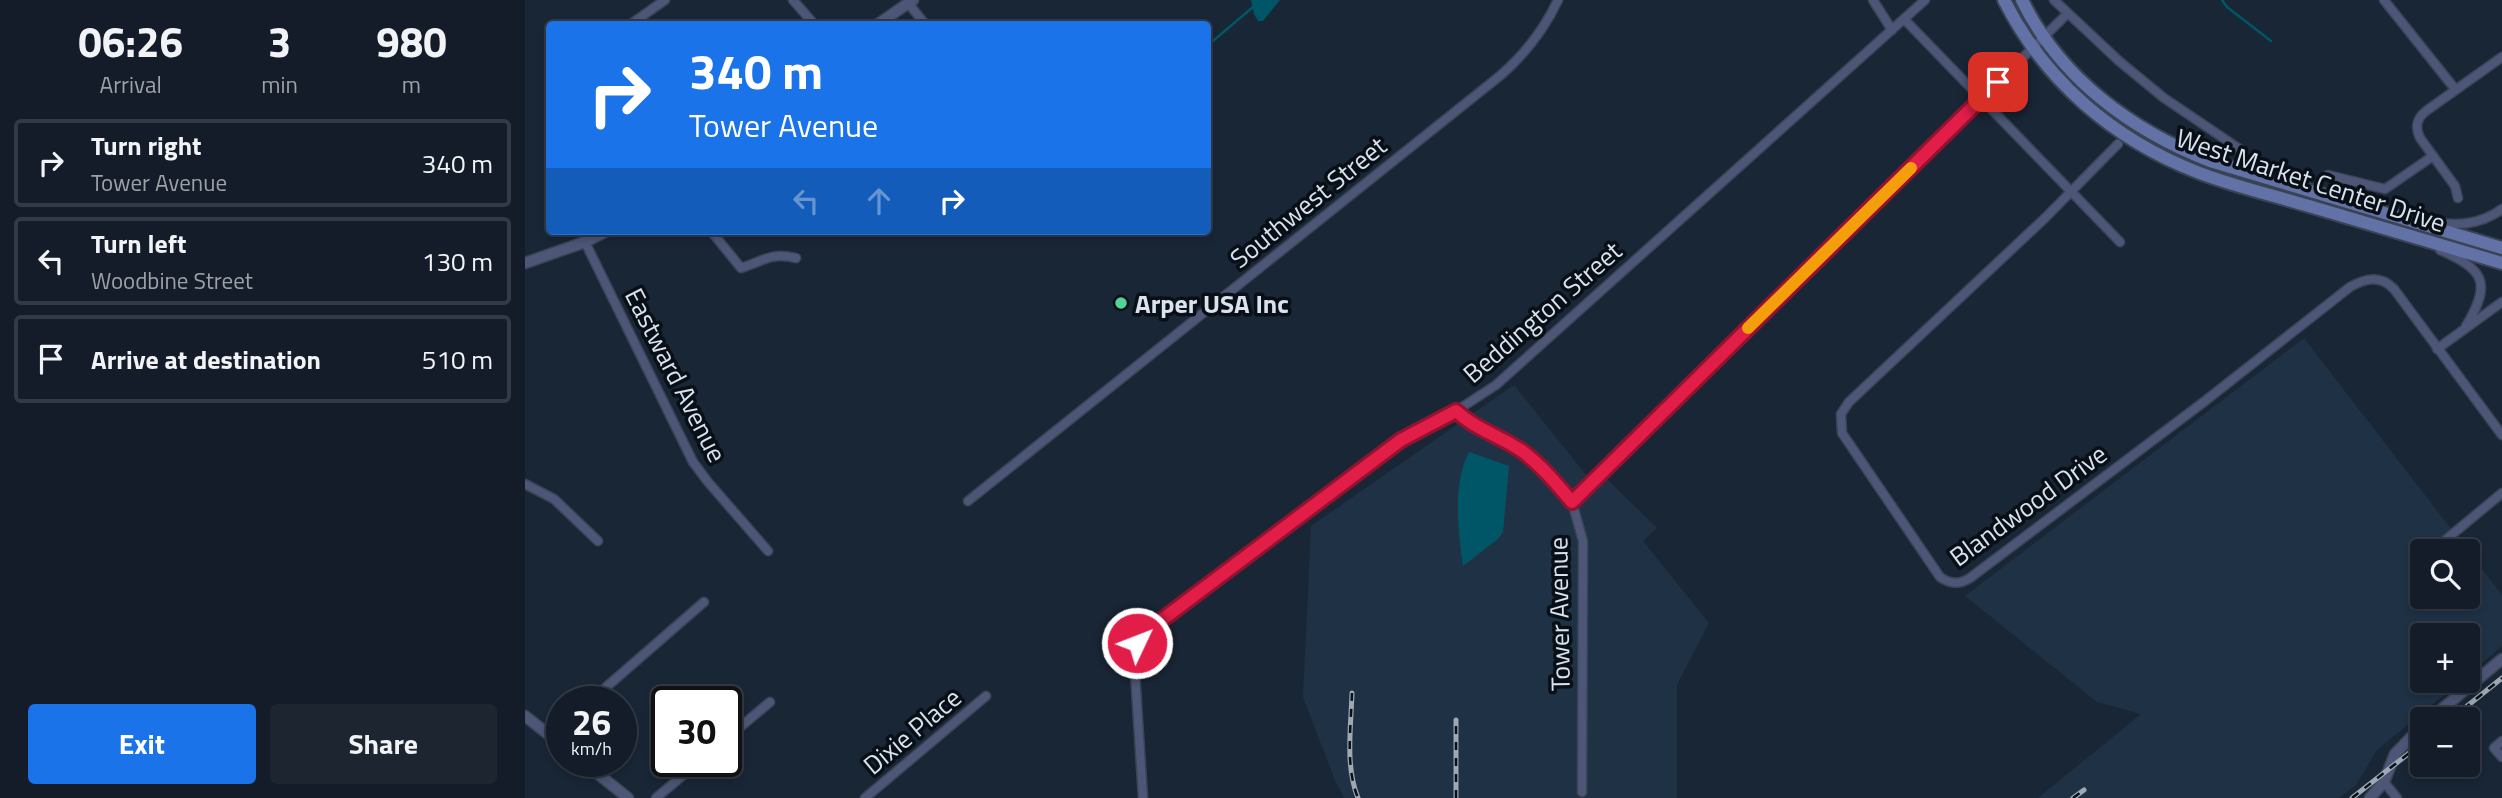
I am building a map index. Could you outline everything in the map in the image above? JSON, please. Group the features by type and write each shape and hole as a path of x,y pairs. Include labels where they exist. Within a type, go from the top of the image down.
{"main road":[{"name":"West Market Center Drive","path":"2004,0 2032,48 2069,92 2127,138 2160,156 2212,177 2502,263"},
{"name":"West Market Center Drive","path":"2022,0 2043,37 2078,79 2141,129 2210,161 2502,247"}],"street":[{"path":"635,21 665,0"},
{"path":"793,0 811,21"},
{"name":"Southwest Street","path":"968,501 1501,75 1531,47 1558,0"},
{"path":"1873,0 1892,30"},
{"name":"Beddington Street","path":"1143,798 1134,657 1137,643 1159,622 1401,440 1456,411 1496,385 1925,0"},
{"path":"2054,0 2119,61 2164,97 2241,150"},
{"path":"2384,0 2455,89"},
{"path":"882,21 911,2 923,21"},
{"path":"1572,502 2067,14"},
{"path":"1904,19 2120,242"},
{"path":"2458,198 2455,186 2420,138 2416,125 2421,115 2502,57"},
{"name":"Blandwood Drive","path":"2118,144 2016,246 1849,402 1841,414 1842,433 1937,574 1946,582 1958,584 1971,578 2350,287 2363,280 2379,279 2387,283 2502,435"},
{"path":"2328,175 2385,189 2433,156"},
{"path":"2415,220 2454,225 2474,223 2502,209"},
{"path":"525,263 599,235"},
{"path":"714,235 741,268 767,257 782,255 796,258"},
{"path":"2412,237 2467,262 2476,271 2480,279 2481,298 2466,326"},
{"name":"Eastward Avenue","path":"585,242 693,462 768,551"},
{"path":"2437,349 2502,302"},
{"name":"Tower Avenue","path":"1456,411 1469,423 1521,450 1549,474 1572,502 1583,541 1582,792"},
{"path":"525,484 554,499 598,541"},
{"path":"2447,539 2502,493"},
{"path":"607,686 704,601"},
{"path":"2444,707 2502,659"},
{"name":"Dixie Place","path":"865,798 986,696"},
{"path":"742,726 770,702"},
{"path":"525,716 546,733"},
{"path":"2370,798 2384,782 2395,754 2410,738"},
{"path":"2502,741 2494,748 2502,757"},
{"path":"602,777 628,798"},
{"path":"656,798 681,777"},
{"path":"2384,782 2397,798"}],"shaded area":[{"path":"1251,0 1280,0 1263,21 1258,21"},
{"path":"2304,338 2459,539 2410,539 2410,609 2480,609 2480,566 2502,595 2502,646 2480,665 2480,623 2410,623 2410,693 2446,693 2429,707 2410,707 2410,723 2377,750 2356,785 2339,798 2038,798 2141,714 2097,702 1965,596"},
{"path":"1514,385 1592,482 1607,479 1657,528 1643,541 1709,623 1677,685 1677,798 1344,798 1303,697 1311,526"},
{"path":"1469,452 1509,466 1503,532 1463,566 1458,493"}],"waterway":[{"path":"2222,0 2227,7 2271,41"},
{"path":"1211,43 1253,7"}],"railway":[{"path":"2466,707 2502,678"},
{"path":"1352,693 1350,760 1358,798"},
{"path":"1456,720 1456,798"},
{"path":"2352,798 2410,752"},
{"path":"2073,798 2084,790"}],"slow traffic":[{"path":"1748,328 1911,168"}],"place":[{"name":"Arper USA Inc","path":"1121,303"}],"route":[{"path":"1137,643 1159,622 1401,440 1456,411 1469,423 1521,450 1549,474 1572,502 1998,82"}]}
